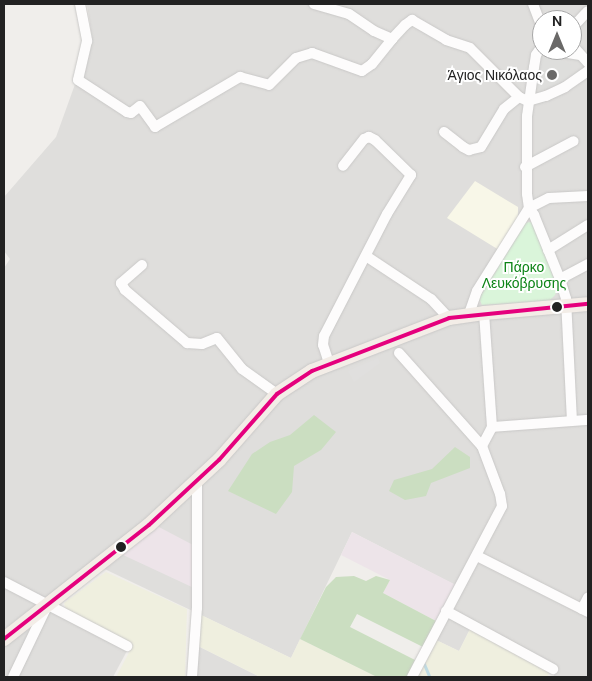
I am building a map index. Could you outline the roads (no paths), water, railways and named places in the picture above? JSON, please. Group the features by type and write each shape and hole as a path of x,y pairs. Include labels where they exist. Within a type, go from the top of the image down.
{"main road":[{"path":"4,639 149,525 197,482 277,394 298,379 329,363 449,318 469,314 588,304"}],"street":[{"path":"80,4 87,40 78,80 127,112 131,113 140,106 155,127 240,77 269,85 296,58 312,54 362,71 372,64 392,39 412,20 446,40 470,48 524,99"},
{"path":"314,4 349,14 374,31 392,39"},
{"path":"540,60 534,67 524,99 529,208 534,215 560,279 566,306 572,420"},
{"path":"444,132 469,150 481,147 486,142 504,109 524,99 546,96 565,87 588,70"},
{"path":"329,363 323,345 324,336 391,206 411,175 375,140 369,137 364,139 343,166"},
{"path":"526,167 574,141"},
{"path":"469,314 478,291 529,208 548,198 588,196"},
{"path":"548,250 588,225"},
{"path":"366,256 431,299 449,318"},
{"path":"560,279 588,264"},
{"path":"142,265 120,283 125,290 187,343 202,344 217,338 242,369 277,394"},
{"path":"482,446 492,427 484,313"},
{"path":"399,353 482,446 500,494 502,506 412,677"},
{"path":"492,427 588,420"},
{"path":"192,677 197,608 197,482"},
{"path":"477,556 585,611 588,597"},
{"path":"4,582 127,646"},
{"path":"12,677 48,606"},
{"path":"446,611 553,669"}],"waterway":[{"path":"424,663 430,677"}],"place":[{"name":"Άγιος Νικόλαος","path":"552,75"}],"park label":[{"name":"Πάρκο Λευκόβρυσης","path":"524,276"}]}
